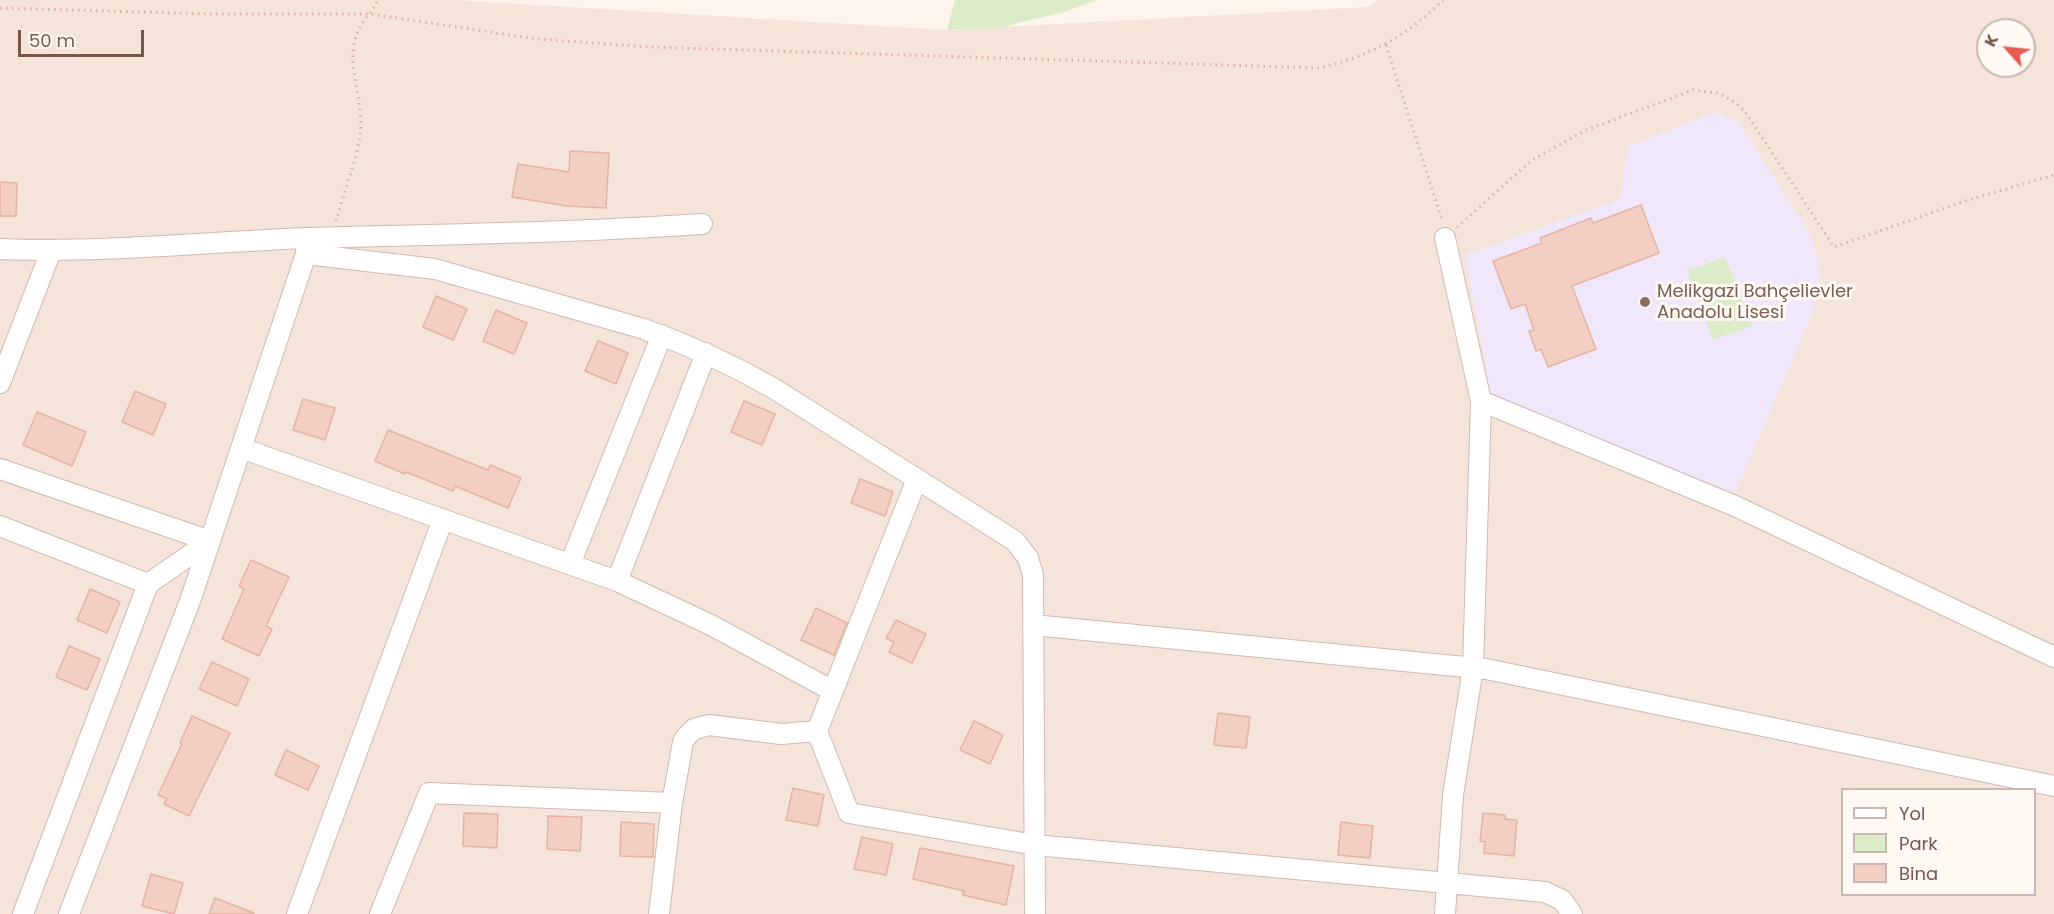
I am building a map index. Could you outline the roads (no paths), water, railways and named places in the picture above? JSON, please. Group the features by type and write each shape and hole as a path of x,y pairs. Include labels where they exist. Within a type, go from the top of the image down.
{"street":[{"path":"307,246 331,238 610,231 702,224"},
{"path":"1445,914 1453,795 1473,668 1481,401 1446,237"},
{"path":"69,914 190,601 307,246"},
{"path":"0,249 51,251 307,246 435,270 662,335 706,353 773,388 1006,534 1023,550 1033,574 1035,914"},
{"path":"0,383 51,251"},
{"path":"570,564 662,335"},
{"path":"617,581 706,353"},
{"path":"1481,401 1735,506 2054,657"},
{"path":"241,448 617,581 711,625 833,691"},
{"path":"0,469 210,541"},
{"path":"917,479 817,731 849,813 1035,845 1545,892 1562,900 1572,914"},
{"path":"297,914 443,519"},
{"path":"0,526 148,584"},
{"path":"23,914 148,584 210,541"},
{"path":"1033,625 1486,669 2054,786"},
{"path":"659,914 672,803 683,742 686,737 694,729 709,725 781,734 817,731"},
{"path":"380,914 429,793 672,803"}],"place":[{"name":"Melikgazi Bahçelievler Anadolu Lisesi","path":"1645,302"}]}
